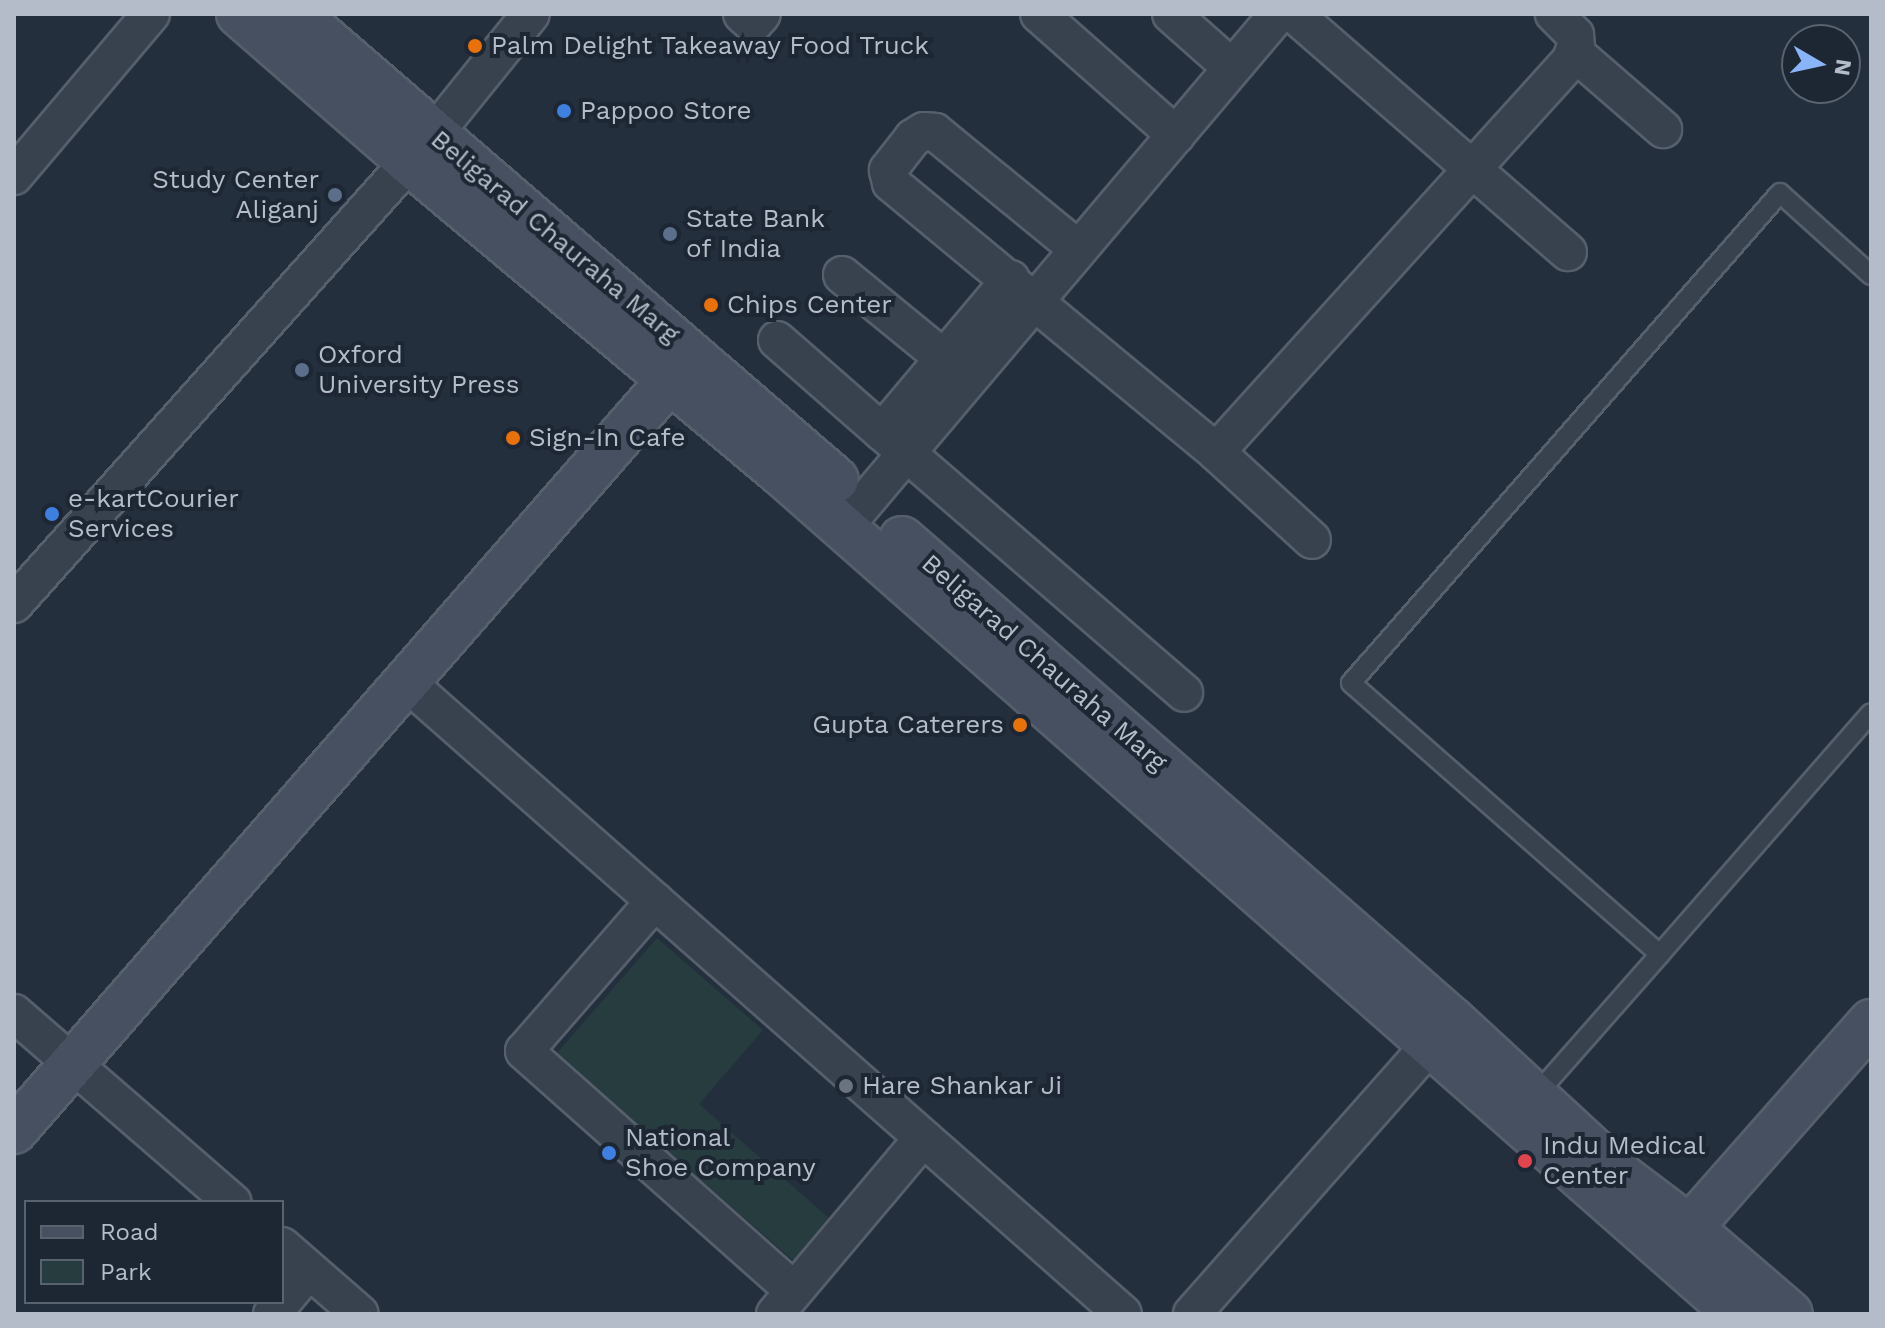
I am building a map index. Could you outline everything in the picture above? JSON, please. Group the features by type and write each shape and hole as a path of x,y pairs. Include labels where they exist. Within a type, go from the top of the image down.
{"street":[{"path":"14,176 151,14"},
{"path":"239,14 421,148"},
{"name":"Beligarad Chauraha Marg","path":"296,14 421,148 681,366 1441,1033 1535,1096 1621,1176 1679,1241 1790,1314"},
{"path":"14,604 26,567 421,148 531,14"},
{"path":"742,14 753,24 762,14"},
{"path":"1039,14 1176,135"},
{"path":"1171,14 1232,68"},
{"path":"853,516 946,360 1023,289 1078,249 1278,14"},
{"path":"1294,14 1568,252"},
{"path":"1216,452 1574,52 1575,35 1554,14"},
{"path":"1574,52 1663,129"},
{"path":"1078,249 943,135 924,131 913,138 888,170 887,177 1216,452 1312,540"},
{"path":"842,275 946,360"},
{"path":"895,442 1023,289"},
{"path":"777,340 1184,693"},
{"path":"14,1131 681,366"},
{"path":"405,681 1123,1314"},
{"path":"655,901 524,1051 784,1302 923,1138"},
{"path":"14,1013 230,1200"},
{"path":"1192,1314 1441,1033 1679,1241 1737,1314"},
{"path":"1679,1241 1867,1033"},
{"path":"284,1248 360,1314"},
{"path":"284,1300 309,1270"}],"lane":[{"path":"1660,954 1351,683 1780,193 1871,275"},
{"path":"1535,1096 1871,713"}],"green space":[{"path":"657,938 763,1030 699,1104 830,1219 794,1261 556,1054"}],"place":[{"name":"Palm Delight Takeaway Food Truck","path":"475,46"},
{"name":"Pappoo Store","path":"564,111"},
{"name":"Study Center Aliganj","path":"335,195"},
{"name":"State Bank of India","path":"670,234"},
{"name":"Chips Center","path":"711,305"},
{"name":"Oxford University Press","path":"302,370"},
{"name":"Sign-In Cafe","path":"513,438"},
{"name":"e-kartCourier Services","path":"52,514"},
{"name":"Gupta Caterers","path":"1020,725"},
{"name":"Hare Shankar Ji","path":"846,1086"},
{"name":"National Shoe Company","path":"609,1153"},
{"name":"Indu Medical Center","path":"1525,1161"}]}
